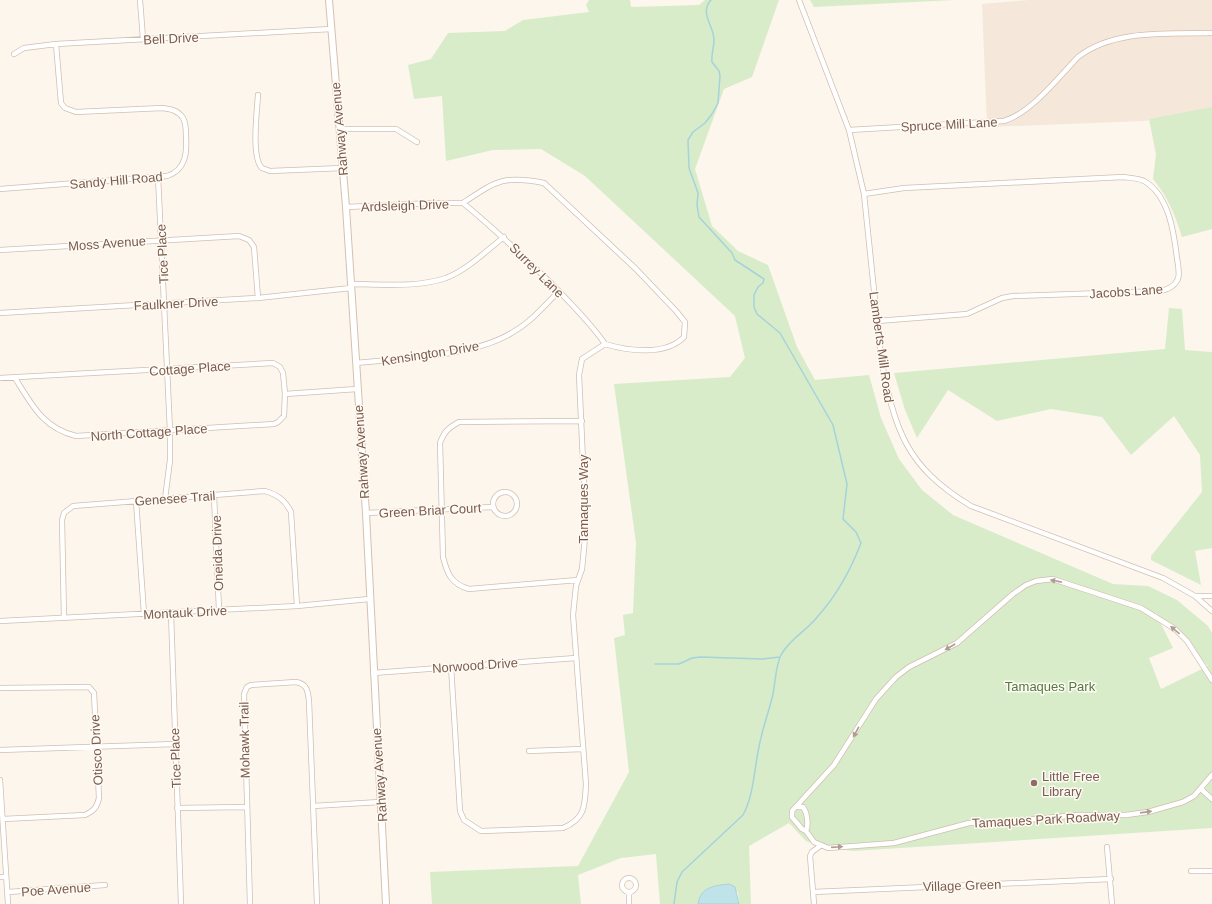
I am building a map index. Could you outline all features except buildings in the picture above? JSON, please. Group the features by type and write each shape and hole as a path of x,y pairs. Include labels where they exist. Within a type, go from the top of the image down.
{"street":[{"path":"140,0 143,39"},
{"name":"Rahway Avenue","path":"329,0 346,207 366,513 369,599 386,904"},
{"name":"Lamberts Mill Road","path":"799,0 849,130 864,194 881,358 893,414 900,433 911,452 936,482 952,495 971,506 1163,578 1196,596 1212,611"},
{"name":"Bell Drive","path":"14,54 24,48 56,44 331,29"},
{"name":"Spruce Mill Lane","path":"849,130 1004,121 1012,119 1025,110 1078,57 1087,50 1130,37 1212,33"},
{"name":"Sandy Hill Road","path":"0,189 173,175 182,166 186,158 186,123 183,118 172,109 162,108 76,112 64,108 62,103 56,44"},
{"path":"258,95 256,144 257,161 262,168 270,171 343,168"},
{"path":"340,129 396,129 417,142"},
{"name":"Tice Place","path":"158,176 170,431 170,460 165,499"},
{"name":"Jacobs Lane","path":"864,194 904,188 1138,178 1154,189 1168,213 1173,229 1179,276 1174,286 1160,291 1013,296 1002,298 967,314 877,321"},
{"path":"463,203 494,183 502,180 544,183 636,269 685,322 684,336 682,340 679,343 661,348 632,349 605,344"},
{"name":"Ardsleigh Drive","path":"346,207 463,203"},
{"name":"Surrey Lane","path":"463,203 504,237 598,333 605,344"},
{"name":"Moss Avenue","path":"0,250 233,236 249,240 254,247 256,253 258,298"},
{"name":"Faulkner Drive","path":"0,313 258,298 351,286 422,284 447,277 470,264 504,237"},
{"name":"Kensington Drive","path":"356,363 451,352 487,344 519,328 531,320 558,291"},
{"name":"Tamaques Way","path":"451,666 460,811 464,820 481,831 493,832 563,828 571,825 579,817 585,806 586,784 573,615 578,580 582,569 586,527 579,375 582,359 605,344"},
{"name":"Cottage Place","path":"0,378 273,363 280,367 283,373 285,394"},
{"name":"North Cottage Place","path":"15,378 33,407 45,421 64,433 76,436 170,431 278,422 284,416 285,394"},
{"path":"285,394 357,389"},
{"path":"578,580 469,589 459,586 446,569 443,557 440,443 443,434 449,427 458,422 582,421"},
{"name":"Genesee Trail","path":"64,618 61,530 64,513 73,506 265,491 280,498 287,504 291,512 298,606"},
{"path":"502,492 509,492 517,501 517,510 508,517 500,516 493,507 495,497 502,492"},
{"name":"Oneida Drive","path":"214,495 219,610"},
{"path":"136,501 144,614"},
{"name":"Green Briar Court","path":"366,513 493,507"},
{"path":"814,904 810,856 812,852 820,846 811,839 806,831 802,829 792,816 792,811 798,807 834,765 876,699 896,677 909,667 957,643 1013,594 1026,585 1036,581 1053,579 1141,608 1159,618 1187,641 1212,680"},
{"path":"1196,596 1212,596"},
{"name":"Montauk Drive","path":"0,621 298,606 369,599"},
{"name":"Tice Place","path":"171,613 181,904"},
{"name":"Norwood Drive","path":"373,673 451,666 576,658"},
{"name":"Mohawk Trail","path":"250,904 246,807 244,694 247,688 251,685 296,682 301,683 308,691 317,904"},
{"name":"Otisco Drive","path":"0,688 79,685 89,687 94,693 99,798 97,806 85,815 2,819"},
{"path":"0,750 175,744"},
{"path":"529,751 583,749"},
{"name":"Tamaques Park Roadway","path":"820,846 828,848 894,843 969,823 1006,822 1077,815 1126,815 1148,812 1183,802 1194,796 1212,775"},
{"path":"0,780 8,904"},
{"path":"1201,789 1212,799"},
{"path":"313,806 380,802"},
{"path":"177,808 246,807"},
{"path":"798,807 803,807 805,809 808,827 806,831"},
{"path":"1107,847 1112,904"},
{"path":"1191,872 1212,871"},
{"path":"0,877 6,877"},
{"name":"Village Green","path":"814,892 1111,879"},
{"name":"Poe Avenue","path":"8,892 105,885"},
{"path":"629,892 629,904"}],"shaded area":[{"path":"1029,0 1212,0 1212,113 1144,121 987,127 982,4"}],"green space":[{"name":"Tamaques Park","path":"589,0 630,0 631,7 699,5 705,0 779,0 752,77 724,89 695,169 712,226 738,251 768,265 797,347 815,380 869,375 881,418 899,459 922,490 953,515 1113,584 1148,586 1177,600 1208,626 1212,633 1212,828 853,851 820,846 806,841 789,823 749,846 751,904 739,904 738,892 725,887 714,886 709,887 705,891 698,904 660,904 656,854 621,858 578,875 581,904 432,904 430,872 578,866 629,772 614,638 625,635 623,615 633,613 636,543 614,384 730,377 745,358 735,316 585,176 541,149 493,150 446,161 442,96 414,99 408,65 431,59 448,33 505,31 523,20 589,12 586,5","holes":["1155,612 1208,666 1161,689 1149,658 1173,648"]},
{"path":"810,0 954,0 814,7"},
{"path":"1212,107 1212,229 1182,237 1170,206 1153,179 1156,154 1149,119"},
{"path":"1169,308 1182,309 1185,350 1212,352 1212,548 1195,551 1201,585 1151,560 1151,556 1202,492 1200,455 1174,416 1131,455 1102,417 1051,409 997,421 948,390 917,438 905,410 894,373 1165,349"}],"water":[{"path":"729,884 735,887 739,904 698,904 705,890 713,886"}],"waterway":[{"path":"674,904 677,882 682,872 743,815 752,790 760,740 773,694 779,659 789,644 814,621 825,608 848,572 861,543 856,532 843,519 847,484 833,425 780,333 757,314 754,307 754,295 758,287 763,283 764,279 735,260 732,253 699,217 697,205 698,193 689,168 688,140 693,132 705,123 718,103 720,76 719,71 712,62 714,40 706,10 711,0"},
{"path":"655,664 679,664 692,658 700,657 762,659 780,657"}],"place":[{"name":"Little Free Library","path":"1034,783"}]}
